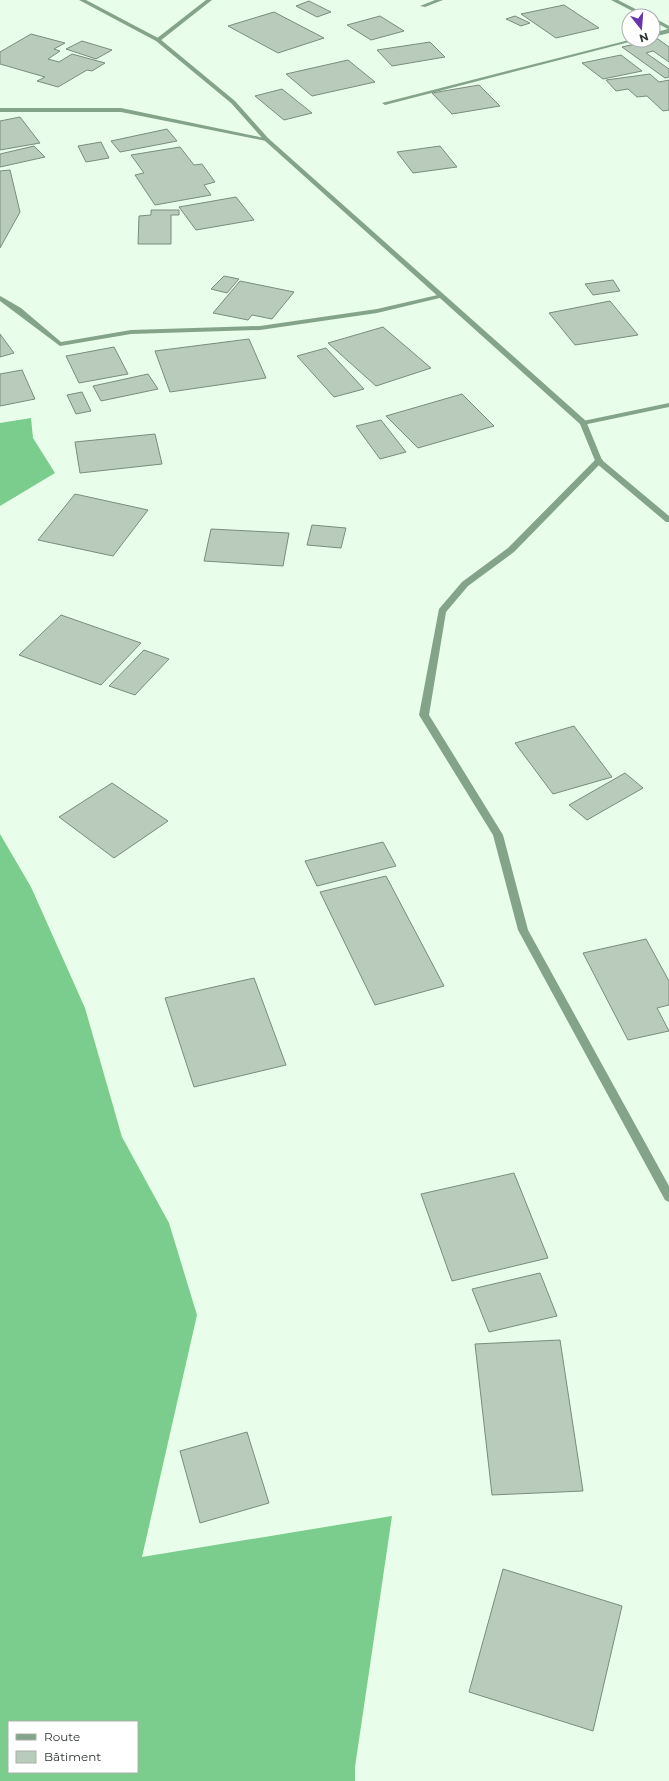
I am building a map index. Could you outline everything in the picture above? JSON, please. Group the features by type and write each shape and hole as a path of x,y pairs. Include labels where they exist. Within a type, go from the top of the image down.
{"street":[{"path":"82,0 158,40 233,102 266,139 583,424 599,461 669,520"},
{"path":"158,40 209,0"},
{"path":"423,6 440,0"},
{"path":"614,0 630,8"},
{"path":"386,103 621,43"},
{"path":"0,110 121,110 266,139"},
{"path":"0,298 18,310 60,344 131,332 260,328 377,312 442,296"},
{"path":"583,424 669,405"},
{"path":"599,461 511,550 465,584 442,611 424,715 498,835 523,930 669,1198"}],"green space":[{"path":"31,418 33,438 55,473 0,506 0,423"},
{"path":"0,834 31,887 85,1008 122,1137 169,1223 197,1315 142,1557 392,1516 355,1767 355,1781 0,1781"}],"building":[{"path":"309,1 331,12 317,17 296,6"},
{"path":"564,5 599,28 556,38 521,14"},
{"path":"274,12 324,38 278,53 228,26"},
{"path":"380,16 404,31 371,40 347,25"},
{"path":"515,16 530,23 521,26 506,19"},
{"path":"31,34 65,43 54,49 60,51 48,59 59,62 72,54 105,63 92,71 87,70 58,87 37,81 45,77 0,64 0,52"},
{"path":"82,41 112,50 96,59 66,49"},
{"path":"661,41 669,47 669,62 653,51 646,53 669,69 669,77 665,78 623,48 661,48"},
{"path":"430,42 445,57 392,66 377,50"},
{"path":"621,55 642,71 603,79 582,63"},
{"path":"348,60 375,82 312,96 286,74"},
{"path":"650,74 659,82 669,80 669,110 663,111 647,96 637,97 628,89 616,91 606,80"},
{"path":"479,85 500,106 452,114 432,93"},
{"path":"282,89 312,113 284,120 255,96"},
{"path":"20,117 40,143 0,150 0,121"},
{"path":"167,129 177,141 120,152 111,141"},
{"path":"101,142 109,158 86,162 78,146"},
{"path":"34,146 45,157 0,167 0,154"},
{"path":"440,146 457,167 413,173 397,152"},
{"path":"180,147 194,165 202,164 215,182 204,185 211,195 155,205 135,175 144,173 131,155"},
{"path":"10,170 20,212 0,248 0,171"},
{"path":"236,197 254,220 196,230 179,207"},
{"path":"151,210 179,210 179,215 171,215 171,244 138,244 139,216 151,215"},
{"path":"224,276 239,279 227,293 211,289"},
{"path":"613,280 620,291 593,295 585,284"},
{"path":"240,281 294,292 272,319 252,315 248,320 213,313"},
{"path":"610,301 638,335 575,345 549,313"},
{"path":"383,327 431,368 376,386 328,343"},
{"path":"0,334 14,353 0,357"},
{"path":"249,339 266,378 170,392 155,351"},
{"path":"114,347 128,374 79,383 66,356"},
{"path":"326,348 364,389 334,397 297,356"},
{"path":"22,370 35,399 0,406 0,374"},
{"path":"148,374 158,389 101,401 93,386"},
{"path":"82,392 91,411 76,414 67,395"},
{"path":"462,394 494,426 418,448 386,416"},
{"path":"381,420 406,452 380,459 356,426"},
{"path":"155,434 162,464 80,473 75,442"},
{"path":"75,494 148,510 113,556 38,540"},
{"path":"312,525 346,528 341,548 307,545"},
{"path":"211,529 289,533 283,566 204,561"},
{"path":"61,615 141,643 101,685 19,655"},
{"path":"144,650 169,659 135,695 109,686"},
{"path":"574,726 612,777 553,794 515,743"},
{"path":"625,773 643,788 587,820 569,805"},
{"path":"112,783 168,821 114,858 59,817"},
{"path":"383,842 396,866 317,886 305,861"},
{"path":"386,876 444,986 375,1005 320,892"},
{"path":"646,939 669,981 669,1005 657,1008 669,1031 628,1040 583,953"},
{"path":"254,978 286,1065 194,1087 165,998"},
{"path":"514,1173 548,1258 452,1281 421,1194"},
{"path":"540,1273 557,1316 489,1332 472,1289"},
{"path":"560,1340 583,1491 492,1495 475,1344"},
{"path":"247,1432 269,1503 200,1523 180,1451"},
{"path":"503,1569 622,1606 593,1731 469,1692"}]}
